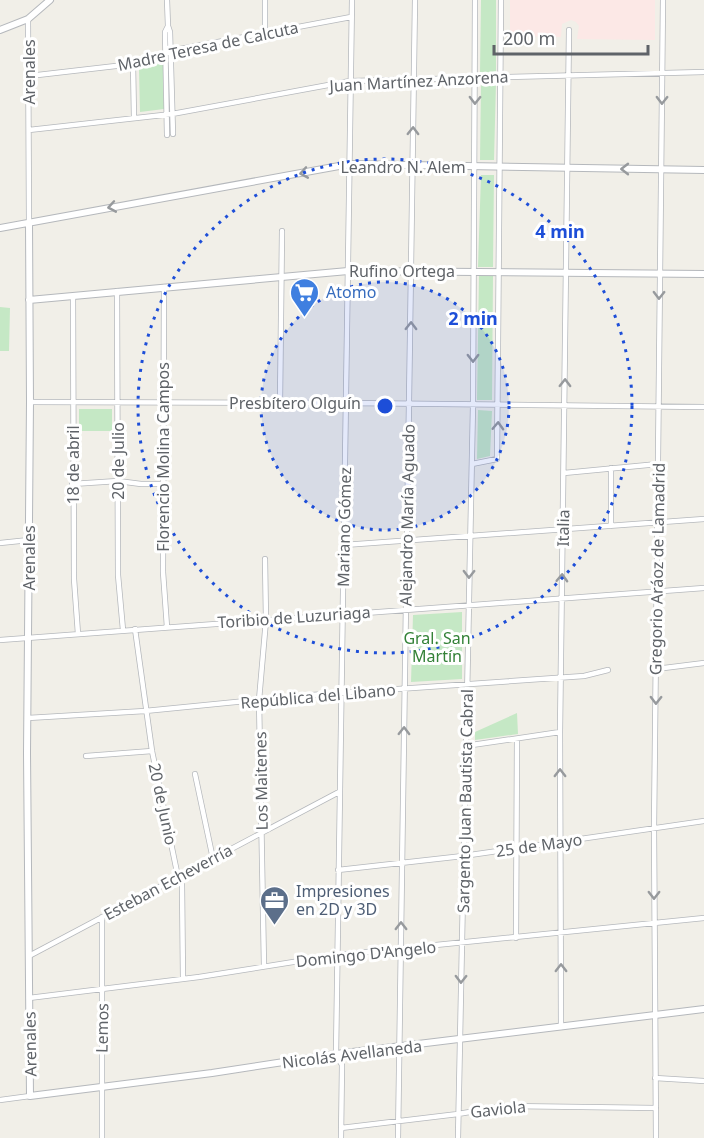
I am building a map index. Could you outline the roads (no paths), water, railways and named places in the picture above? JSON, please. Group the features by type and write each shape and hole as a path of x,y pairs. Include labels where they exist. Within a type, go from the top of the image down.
{"street":[{"path":"0,30 28,19 51,0"},
{"path":"167,0 170,32 168,53 170,134"},
{"path":"265,0 265,34"},
{"name":"Mariano Gómez","path":"341,1138 342,1065 336,1054 352,0"},
{"name":"Alejandro María Aguado","path":"398,1138 415,0"},
{"name":"Sargento Juan Bautista Cabral","path":"458,1138 473,405 476,0"},
{"path":"472,464 497,459 501,0"},
{"name":"Gregorio Aráoz de Lamadrid","path":"656,1138 654,828 663,0"},
{"name":"Madre Teresa de Calcuta","path":"29,76 133,64 168,53 351,18"},
{"name":"Arenales","path":"28,19 30,1096"},
{"name":"Italia","path":"561,1027 561,598 569,30"},
{"path":"133,64 134,118"},
{"name":"Juan Martínez Anzorena","path":"29,130 170,114 350,81 704,72"},
{"name":"Leandro N. Alem","path":"0,228 350,164 704,170"},
{"path":"280,403 282,231"},
{"name":"Rufino Ortega","path":"29,300 348,271 704,274"},
{"name":"Florencio Molina Campos","path":"164,287 163,572 167,627"},
{"name":"20 de Julio","path":"117,291 118,575 123,630"},
{"name":"18 de abril","path":"73,296 72,484 78,634"},
{"name":"Presbítero Olguín","path":"30,402 704,407"},
{"path":"564,473 658,464"},
{"path":"610,526 611,468"},
{"path":"72,484 118,481 163,484"},
{"path":"344,545 704,519"},
{"path":"0,543 29,540"},
{"name":"Los Maitenes","path":"264,559 266,620 259,700 264,966"},
{"name":"Toribio de Luzuriaga","path":"0,640 704,588"},
{"name":"20 de Junio","path":"135,630 152,751 178,877 182,885 183,979"},
{"path":"656,669 704,663"},
{"name":"República del Libano","path":"28,718 561,678 584,676 608,670"},
{"path":"465,746 560,732"},
{"path":"516,938 517,739"},
{"path":"86,756 152,751"},
{"path":"195,774 213,859"},
{"name":"Esteban Echeverría","path":"28,956 339,792"},
{"name":"25 de Mayo","path":"338,870 560,843 704,820"},
{"name":"Lemos","path":"102,917 102,1138"},
{"name":"Domingo D'Angelo","path":"29,998 183,979 337,955 704,918"},
{"name":"Nicolás Avellaneda","path":"0,1100 336,1054 704,1009"},
{"path":"656,1078 704,1081"},
{"name":"Gaviola","path":"342,1128 505,1106 656,1108"}],"place":[{"name":"Atomo","path":"305,318"},
{"name":"Impresiones en 2D y 3D","path":"275,926"}],"park label":[{"name":"Gral. San Martín","path":"437,647"}]}
